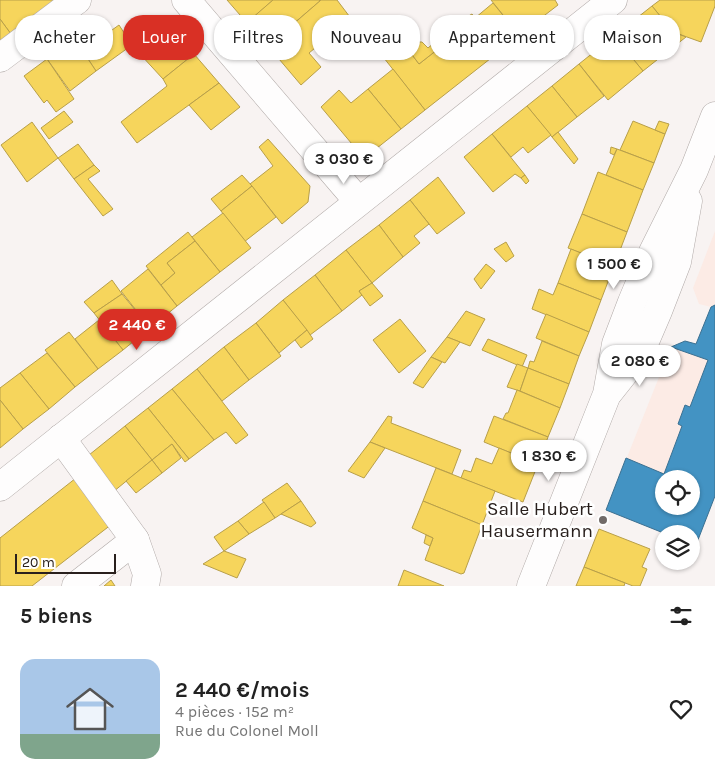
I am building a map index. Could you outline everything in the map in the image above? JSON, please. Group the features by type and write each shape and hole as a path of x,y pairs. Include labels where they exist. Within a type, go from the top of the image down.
{"street":[{"path":"0,58 78,0"},
{"path":"186,0 358,201"},
{"path":"0,487 613,0"},
{"path":"531,586 607,394 640,353 677,262 694,170 715,116"},
{"path":"61,438 135,540 147,574 145,586"},
{"path":"76,586 135,540"}],"shaded area":[{"path":"715,231 715,496 700,535 700,525 655,525 655,530 606,510 671,347 685,341 696,344 711,307 699,304 693,288"}],"building: Logements":[{"path":"0,0 58,0 37,15 15,15 15,31 11,34 0,19"},
{"path":"227,0 273,0 256,15 240,15"},
{"path":"273,0 320,1 302,16 256,15"},
{"path":"321,0 337,0 348,15 312,15 312,51 309,53 312,60 315,60 321,67 301,85 280,60 302,60 302,16"},
{"path":"491,0 555,0 558,5 545,15 503,15"},
{"path":"660,0 715,0 715,6 701,42 680,34 680,15 659,15 652,6"},
{"path":"493,3 503,15 479,15"},
{"path":"652,6 659,15 641,15"},
{"path":"0,19 11,34 0,42"},
{"path":"119,25 123,31 123,52 113,59 113,29"},
{"path":"680,35 686,37 680,42"},
{"path":"420,42 428,48 430,46 430,55 419,64 416,60 420,60"},
{"path":"430,55 430,60 489,60 425,110 386,60 416,60 419,64"},
{"path":"48,60 89,60 96,71 70,91"},
{"path":"48,60 74,99 56,112 47,100 44,103 24,76"},
{"path":"89,60 111,60 96,71"},
{"path":"146,60 187,60 163,79"},
{"path":"187,60 199,60 219,83 137,143 121,122 167,86 163,79"},
{"path":"584,60 634,60 643,71 608,100 579,64"},
{"path":"634,60 657,60 643,71"},
{"path":"579,64 604,96 577,117 552,86"},
{"path":"393,69 425,110 401,129 368,89"},
{"path":"219,83 240,107 211,130 189,105"},
{"path":"552,86 577,117 552,137 527,106"},
{"path":"368,89 401,129 372,152 357,150 321,107 339,90 351,103"},
{"path":"527,106 551,135 528,153 523,147 511,157 492,134"},
{"path":"64,111 73,122 49,139 41,128"},
{"path":"633,121 665,134 654,163 620,150"},
{"path":"659,121 669,124 665,134 655,130"},
{"path":"32,122 58,158 27,182 1,145"},
{"path":"558,132 578,159 574,164 552,137"},
{"path":"492,134 525,175 521,178 515,174 493,192 464,157"},
{"path":"268,139 310,186 308,202 282,224 250,184 273,166 259,147"},
{"path":"78,144 94,165 74,179 58,158"},
{"path":"611,147 617,149 614,155 610,153"},
{"path":"617,149 654,163 643,190 606,175"},
{"path":"94,165 100,171 88,179 113,209 103,216 74,179"},
{"path":"598,172 643,190 627,232 582,214"},
{"path":"242,175 252,186 221,211 211,199"},
{"path":"525,175 529,181 526,184 521,178"},
{"path":"438,177 465,213 437,234 410,200"},
{"path":"252,186 276,217 244,242 221,211"},
{"path":"410,200 429,224 414,236 420,243 403,257 379,225"},
{"path":"223,213 251,248 220,272 192,237"},
{"path":"582,214 627,232 614,266 568,248"},
{"path":"379,225 403,257 372,283 346,250"},
{"path":"188,232 195,241 167,263 175,273 161,285 146,266"},
{"path":"195,241 220,272 177,306 161,285 175,273 167,263"},
{"path":"506,242 514,256 506,262 494,249"},
{"path":"571,249 614,266 601,300 558,283"},
{"path":"346,250 372,283 359,291 362,295 342,311 315,275"},
{"path":"486,264 495,271 481,289 474,279"},
{"path":"148,269 177,306 150,328 121,291"},
{"path":"315,275 342,311 310,335 283,300"},
{"path":"112,280 122,294 94,313 84,302"},
{"path":"372,283 383,296 370,306 359,291"},
{"path":"558,283 601,300 589,332 532,309 539,289 553,295"},
{"path":"122,294 150,328 123,350 94,313"},
{"path":"283,300 307,330 279,353 256,323"},
{"path":"466,311 485,319 470,346 447,337"},
{"path":"546,314 589,332 579,356 536,338"},
{"path":"400,319 426,351 399,373 373,340"},
{"path":"99,320 123,350 98,369 75,339"},
{"path":"256,323 281,356 249,380 224,347"},
{"path":"307,330 313,339 301,348 295,340"},
{"path":"69,332 98,369 75,387 45,350"},
{"path":"447,337 460,342 445,363 431,357"},
{"path":"488,339 527,355 522,367 482,350"},
{"path":"542,341 579,356 569,384 528,368 530,361 534,362"},
{"path":"224,347 249,380 222,401 197,369"},
{"path":"47,353 75,387 49,409 20,373"},
{"path":"431,357 442,362 423,388 413,383"},
{"path":"517,364 528,368 520,391 507,387"},
{"path":"528,368 569,384 560,408 520,391"},
{"path":"197,369 248,435 236,444 226,432 214,440 172,389"},
{"path":"20,373 49,409 23,429 0,400 0,388"},
{"path":"172,389 214,440 189,459 148,408"},
{"path":"517,390 560,408 548,437 503,419 506,413 508,413"},
{"path":"0,400 23,429 0,448"},
{"path":"148,408 189,459 185,462 172,444 152,460 125,426"},
{"path":"388,416 392,417 391,423 461,450 452,474 370,442"},
{"path":"494,416 548,437 538,464 484,442"},
{"path":"125,426 152,460 113,492 89,455"},
{"path":"370,442 385,448 364,478 348,471"},
{"path":"172,444 181,458 162,473 152,460"},
{"path":"499,448 538,464 523,502 461,478 464,470 471,472 476,458 492,464"},
{"path":"152,460 162,473 136,493 126,481"},
{"path":"436,468 495,491 482,525 423,501"},
{"path":"76,478 112,524 32,586 0,586 0,538"},
{"path":"287,483 301,501 275,518 262,500"},
{"path":"301,501 316,523 311,527 281,514"},
{"path":"423,501 482,525 464,573 461,574 425,560 433,538 412,528"},
{"path":"264,502 275,518 249,534 238,521"},
{"path":"238,521 249,534 224,551 214,537"},
{"path":"599,529 650,549 642,567 647,569 640,586 633,586 584,567"},
{"path":"426,535 433,538 430,546 424,543"},
{"path":"224,551 246,559 237,578 203,564"},
{"path":"584,567 625,583 624,586 576,586"},
{"path":"404,570 444,586 398,586"},
{"path":"111,580 115,586 104,586"}],"building: Écoles":[{"path":"715,305 715,496 700,535 700,525 655,525 655,530 606,510 626,458 655,470 655,515 700,515 700,470 666,470 682,426 678,424 685,405 690,407 708,360 671,347 685,341 696,344 711,307"}],"place":[{"name":"Salle Hubert Hausermann","path":"603,520"}]}
